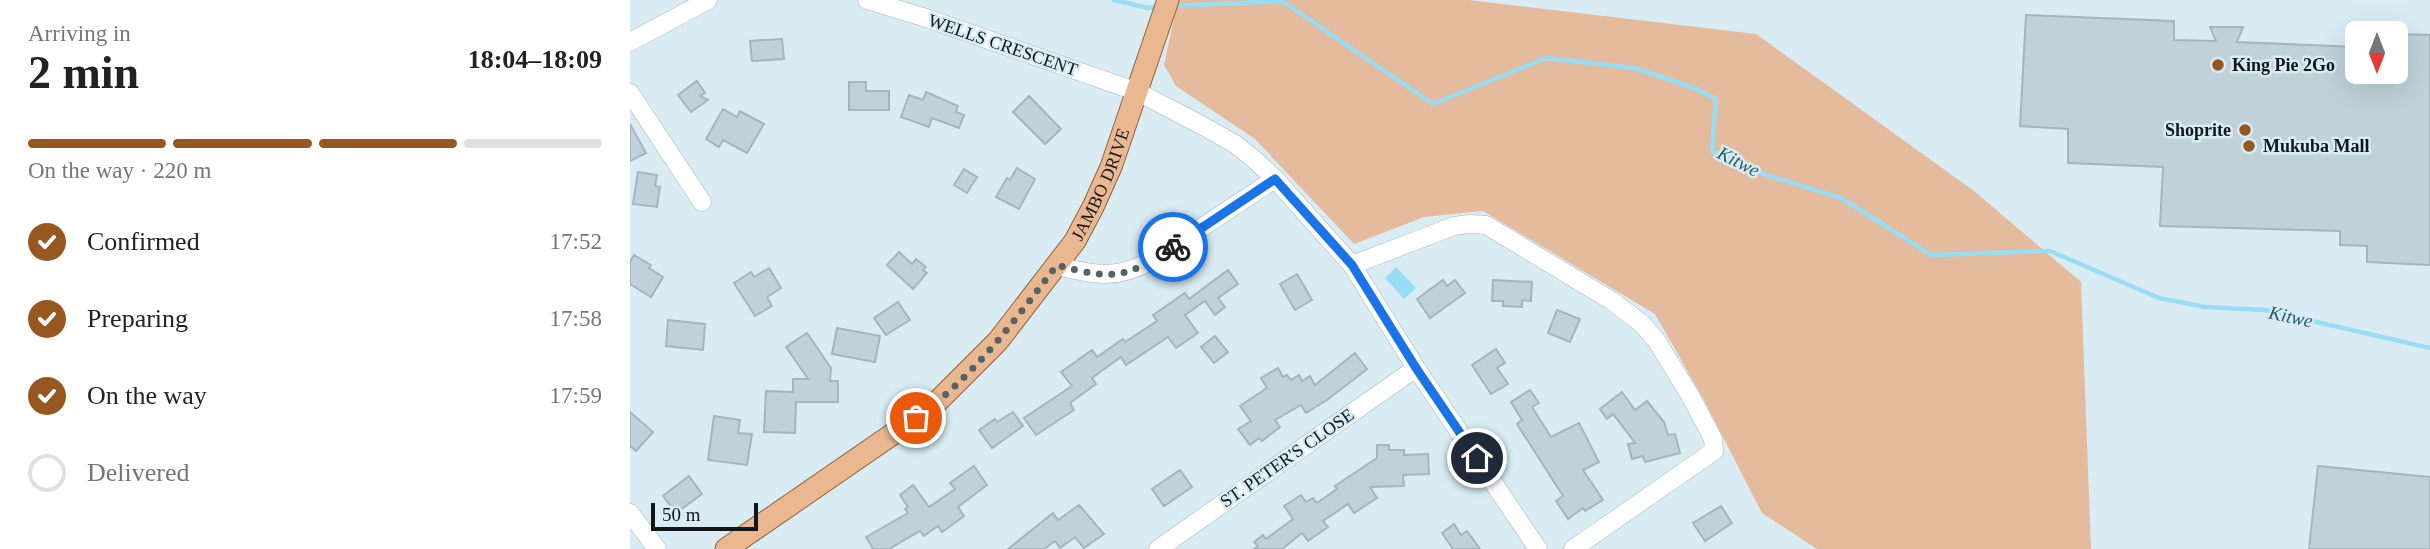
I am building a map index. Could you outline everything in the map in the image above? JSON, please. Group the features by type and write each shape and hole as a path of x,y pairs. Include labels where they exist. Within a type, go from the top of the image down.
{"main road":[{"name":"JAMBO DRIVE","path":"726,549 932,407 998,341 1075,241 1093,207 1111,167 1168,0"}],"street":[{"path":"630,43 706,0"},
{"name":"WELLS CRESCENT","path":"867,0 1138,92 1235,145 1275,179 1352,265 1416,368 1538,549"},
{"path":"630,93 702,202"},
{"path":"1057,265 1096,275 1134,270 1275,179"},
{"path":"1352,265 1454,226 1486,225 1612,301 1642,324 1656,340 1713,439 1714,451 1573,549"},
{"name":"ST. PETER'S CLOSE","path":"1158,549 1416,368"},
{"path":"630,513 657,549"}],"shaded area":[{"path":"1178,0 1468,0 1756,34 1974,191 2081,282 2091,549 1817,549 1762,513 1704,400 1655,314 1483,211 1424,217 1354,244 1255,139 1176,86 1164,65"}],"water":[{"path":"1396,267 1416,288 1404,299 1385,278"}],"building":[{"name":"Mukuba Mall","path":"2026,15 2174,21 2174,40 2216,41 2210,27 2243,27 2237,42 2345,46 2345,84 2408,84 2408,34 2430,35 2430,265 2367,262 2367,246 2340,245 2340,231 2160,226 2163,167 2068,163 2068,129 2020,126"},
{"path":"782,39 784,59 752,61 750,41"},
{"path":"697,81 705,93 700,96 708,100 691,112 678,95"},
{"path":"849,82 866,82 866,91 889,91 889,110 849,110"},
{"path":"926,92 958,106 956,112 964,115 959,128 932,118 929,127 901,117 909,95 923,100"},
{"path":"1029,96 1061,129 1045,144 1013,112"},
{"path":"723,109 737,117 740,111 764,124 747,153 723,140 719,147 706,139"},
{"path":"630,124 646,153 630,161"},
{"path":"1017,168 1035,179 1019,209 996,197 1007,178 1010,180"},
{"path":"964,169 977,177 967,193 954,185"},
{"path":"638,172 657,175 655,186 660,187 657,207 633,204"},
{"path":"899,252 912,264 916,259 926,267 923,270 927,273 913,289 887,265"},
{"path":"634,255 651,265 649,268 663,277 651,297 630,284 630,262"},
{"path":"769,268 781,288 767,297 772,306 755,316 734,283 751,272 754,277"},
{"path":"1228,270 1238,284 1218,298 1225,307 1215,315 1205,301 1185,315 1198,333 1176,348 1168,337 1126,365 1121,357 1092,378 1096,384 1070,403 1074,410 1036,435 1024,418 1072,386 1061,372 1092,350 1097,357 1123,339 1125,342 1157,321 1153,315 1185,293 1189,299"},
{"path":"1297,274 1312,300 1295,310 1280,284"},
{"path":"1443,280 1447,286 1455,280 1465,293 1430,318 1417,299"},
{"path":"1493,280 1532,282 1531,301 1522,300 1522,307 1503,306 1503,301 1492,301"},
{"path":"898,302 910,320 886,335 874,318"},
{"path":"1557,310 1580,319 1570,342 1548,333"},
{"path":"668,320 705,324 703,350 666,346"},
{"path":"837,328 880,336 875,362 832,354"},
{"path":"807,333 831,368 830,381 838,381 838,402 796,402 795,433 764,432 766,391 793,392 793,379 808,379 786,347"},
{"path":"1215,336 1228,352 1214,363 1201,347"},
{"path":"1496,349 1505,363 1497,368 1508,384 1491,394 1472,365"},
{"path":"1355,353 1367,369 1306,413 1301,405 1275,420 1280,427 1262,441 1259,438 1250,445 1238,429 1251,421 1240,406 1267,388 1261,378 1278,368 1283,377 1287,375 1291,380 1299,375 1302,381 1310,376 1315,385"},
{"path":"1530,390 1539,403 1532,407 1551,437 1579,423 1599,462 1583,470 1603,500 1585,511 1583,508 1568,519 1556,501 1563,496 1517,424 1522,420 1511,402"},
{"path":"1622,392 1635,410 1647,401 1664,422 1668,435 1675,434 1680,453 1645,462 1643,456 1632,459 1628,444 1635,443 1613,414 1607,419 1600,409"},
{"path":"630,412 653,432 636,451 630,446"},
{"path":"1013,412 1023,426 992,448 979,430 995,419 997,422"},
{"path":"714,416 740,420 738,433 752,434 747,465 708,460"},
{"path":"1377,445 1389,445 1389,450 1404,450 1404,455 1428,454 1429,474 1403,475 1404,486 1370,487 1377,498 1354,513 1348,504 1323,521 1328,527 1308,541 1302,533 1282,549 1254,549 1258,546 1254,542 1263,535 1266,539 1293,519 1284,506 1301,495 1306,502 1313,498 1317,503 1337,489 1335,486 1377,458"},
{"path":"974,466 987,485 958,507 964,516 942,532 938,526 924,536 920,531 889,549 873,549 866,537 908,513 905,509 908,507 900,495 913,485 929,507 955,489 950,483"},
{"path":"2318,466 2430,477 2430,549 2309,549"},
{"path":"1180,470 1192,487 1164,506 1152,489"},
{"path":"689,476 702,494 676,513 663,496"},
{"path":"1079,505 1104,534 1084,548 1075,537 1060,548 1055,541 1044,549 1008,549 1053,513 1058,520"},
{"path":"1721,506 1732,523 1705,541 1693,523"},
{"path":"1454,524 1461,535 1467,531 1480,549 1453,549 1442,533"}],"waterway":[{"name":"Kitwe","path":"1114,0 1148,8 1160,7"},
{"name":"Kitwe","path":"1172,6 1282,1 1433,104 1546,58 1635,68 1694,88 1716,99 1712,151 1766,175 1841,198 1931,255 2050,251 2159,298 2205,307 2265,310 2430,348"}],"way so far":[{"path":"916,418 932,407 998,341 1057,265 1096,275 1111,275 1134,270 1173,247"}],"place":[{"name":"King Pie 2Go","path":"2218,65"},
{"name":"Shoprite","path":"2245,130"},
{"name":"Mukuba Mall","path":"2249,146"}],"route":[{"path":"1173,247 1275,179 1352,265 1416,368 1477,458"}]}
